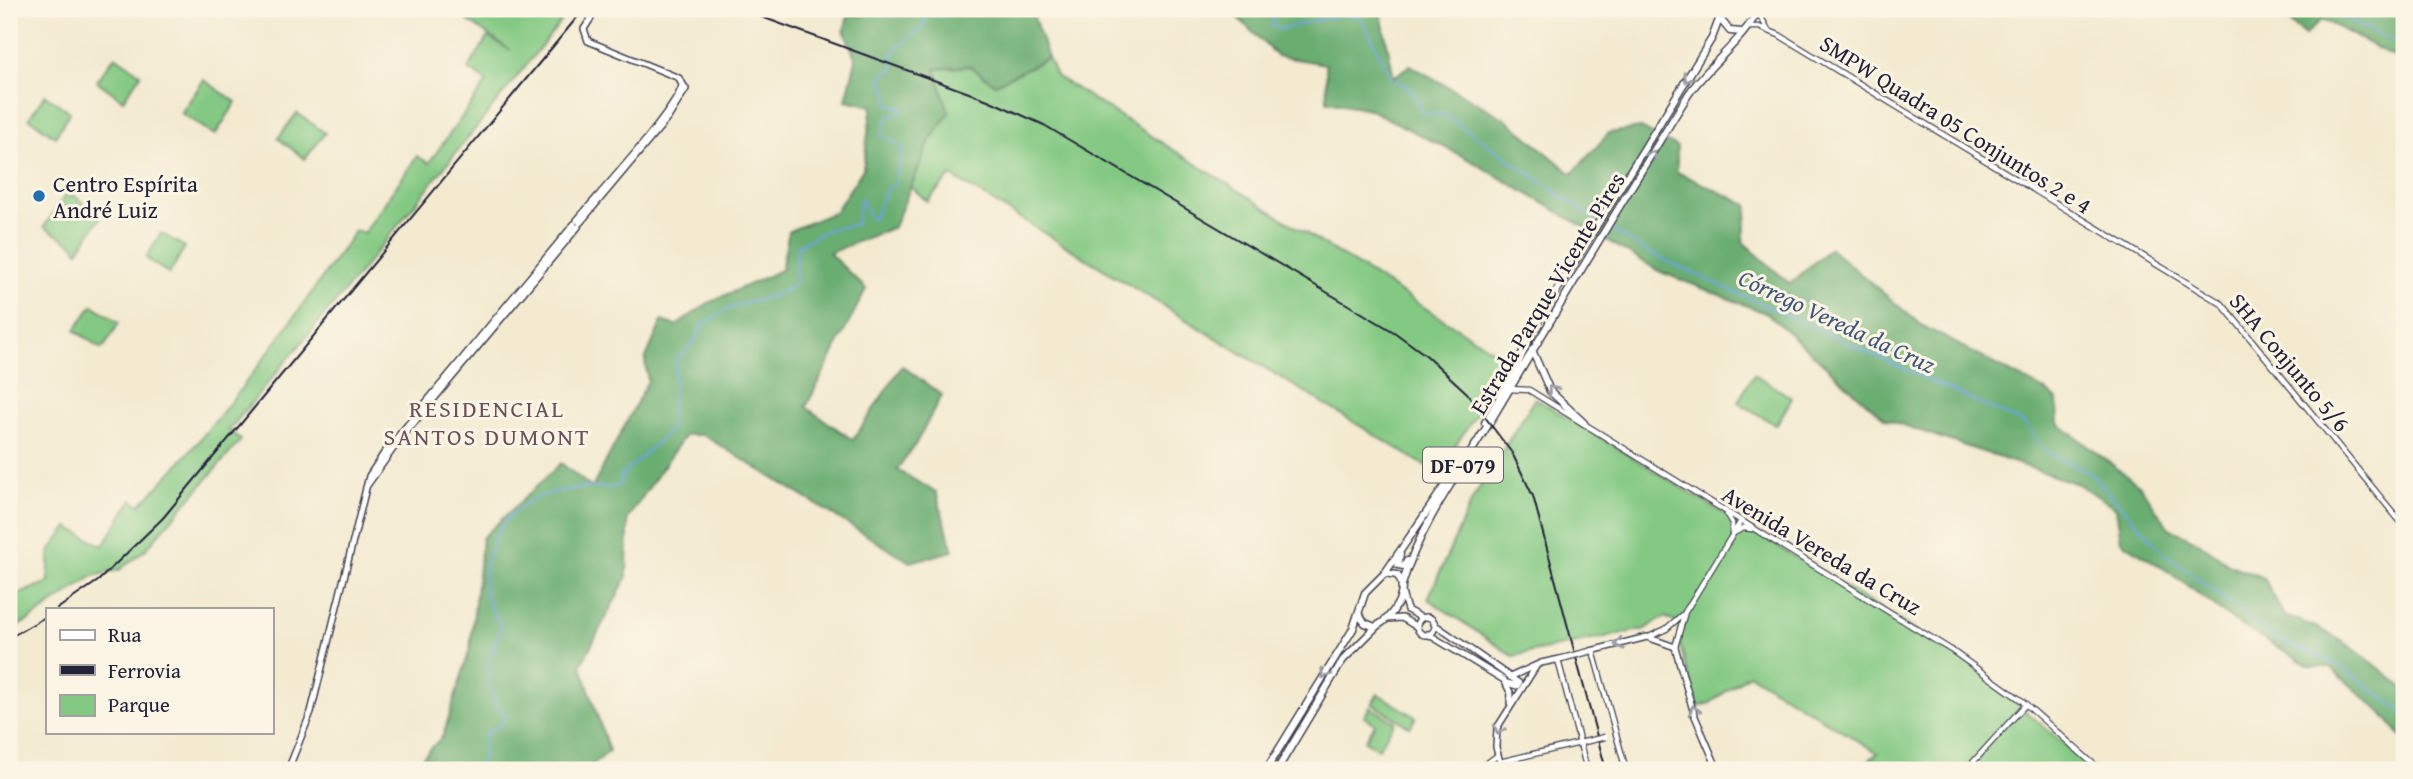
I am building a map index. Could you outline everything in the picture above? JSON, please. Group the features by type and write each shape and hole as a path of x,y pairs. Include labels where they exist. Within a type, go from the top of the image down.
{"main road":[{"path":"288,770 311,712 366,487 451,375 681,96 685,83 588,41 584,29 597,9"},
{"name":"DF-079","path":"1720,18 1723,9"},
{"name":"DF-079","path":"1744,30 1758,10"},
{"path":"1720,18 1730,31 1744,30"},
{"name":"Estrada Parque Vicente Pires","path":"1402,588 1421,540 1532,350 1610,206 1712,38 1720,18"},
{"name":"Estrada Parque Vicente Pires","path":"1385,573 1481,429 1514,372 1535,326 1596,236 1616,213 1696,84 1744,30"},
{"path":"1532,350 1550,391 1584,423"},
{"path":"1415,529 1398,558 1398,565 1404,566 1421,540"},
{"path":"1385,573 1397,575 1407,610 1422,618 1429,618 1511,675 1519,684 1507,683 1428,634 1421,633 1417,627 1402,618 1387,619"},
{"name":"DF-079","path":"1266,770 1359,615 1365,593 1385,573"},
{"name":"DF-079","path":"1277,770 1343,660 1352,648 1387,619 1402,588"},
{"path":"1359,615 1365,623 1377,626"},
{"path":"1417,627 1422,618"},
{"path":"1428,634 1434,624"},
{"path":"1510,706 1507,683 1511,675 1537,665 1647,637 1675,647 1694,714 1718,770"},
{"path":"1500,764 1496,734 1510,706 1537,665"}],"street":[{"name":"SMPW Quadra 05 Conjuntos 2 e 4","path":"1758,10 1768,29 2126,248"},
{"name":"SMPW Quadra 05 Conjuntos 2 e 4","path":"1744,30 1768,29"},
{"path":"9,203 9,218"},
{"path":"2120,245 2131,241"},
{"name":"SHA Conjunto 5/6","path":"2126,248 2222,304 2404,526"},
{"name":"Avenida Vereda da Cruz","path":"1509,389 1529,390 1942,643 2021,700 2023,708"},
{"path":"1719,508 1731,520 1732,534"},
{"path":"1675,647 1685,612 1741,521"},
{"path":"1732,534 1746,528 1767,537"},
{"path":"1647,637 1666,629 1685,612"},
{"path":"1592,651 1626,770"},
{"path":"1559,660 1587,770"},
{"path":"2023,708 2032,710 2100,770"},
{"path":"2023,708 2032,710"},
{"path":"1966,770 2023,708"},
{"path":"1478,770 1490,763 1500,764 1615,734"},
{"path":"1490,763 1500,764"},
{"path":"1911,770 1935,770"}],"green space":[{"path":"451,9 571,9 363,269 229,430 241,440 144,551 119,570 93,576 9,631 9,598 49,582 49,552 68,527 103,546 132,500 140,505 199,441 279,338 355,231 364,233 417,156 429,163 487,82 468,69 488,37 510,50"},
{"path":"870,9 1031,9 1048,58 995,84 970,66 935,69 949,113 930,140 894,227 829,253 866,289 806,407 853,440 902,366 942,395 915,445 897,470 936,492 953,551 910,562 703,435 685,435 628,518 627,577 581,665 609,751 587,770 410,770 443,736 470,649 482,538 561,463 592,488 648,381 645,360 662,321 676,326 708,303 781,270 789,231 835,212 863,169 872,106 846,100 856,60 844,30 849,13 863,17"},
{"path":"1229,9 1380,9 1394,77 1410,65 1507,120 1572,174 1609,133 1641,128 1677,147 1677,172 1748,205 1743,242 1790,284 1830,248 1921,325 2046,391 2057,400 2058,423 2140,486 2169,528 2198,542 2230,565 2264,578 2284,616 2333,636 2404,688 2404,740 2382,713 2330,667 2311,667 2235,622 2175,576 2121,541 2116,508 2078,484 1885,419 1768,314 1661,272 1468,159 1369,109 1327,101 1326,64 1277,56"},
{"path":"2273,9 2383,9 2404,17 2404,62 2322,19 2305,35"},
{"path":"115,56 141,74 123,100 97,81"},
{"path":"1048,58 1056,76 1511,362 1437,473 951,176 927,201 911,187 930,140 949,113 935,69 970,66 995,84"},
{"path":"204,80 236,102 215,135 181,113"},
{"path":"45,95 70,112 55,137 29,118"},
{"path":"297,113 325,133 305,159 278,138"},
{"path":"68,191 101,217 78,251 74,245 44,227"},
{"path":"161,233 185,247 169,274 146,258"},
{"path":"93,305 119,323 104,347 100,348 75,330"},
{"path":"1754,374 1792,398 1776,425 1738,402"},
{"path":"1535,398 1970,664 2095,770 1856,770 1878,753 1749,674 1710,703 1698,707 1678,639 1681,625 1665,617 1645,629 1513,656 1428,599 1472,500"},
{"path":"1378,694 1416,717 1410,727 1372,704"},
{"path":"1370,707 1395,722 1378,749 1365,741 1375,724 1364,717"}],"waterway":[{"path":"476,770 483,758 485,735 503,722 506,714 497,708 488,683 489,660 501,627 485,593 489,553 503,524 515,511 544,495 579,488 615,487 621,483 621,476 670,430 676,361 696,339 703,324 730,308 773,296 795,285 797,246 827,230 856,224 862,198 869,217 874,218 886,190 896,182 903,148 881,135 887,118 902,111 902,108 888,104 889,96 881,77 893,69 893,52 925,24 925,15 930,11 943,17 947,9"},
{"name":"Córrego Vereda da Cruz","path":"1276,9 1272,26 1281,29 1340,15 1361,17 1393,81 1410,89 1422,113 1445,115 1604,225"},
{"path":"2325,9 2404,46"},
{"name":"Córrego Vereda da Cruz","path":"1609,228 1647,252 2025,424 2045,451 2092,474 2164,553 2277,639 2341,666 2404,714"}],"railway":[{"path":"58,608 98,581 163,518 584,9"},
{"path":"740,9 988,100 1044,125 1394,332 1427,356 1467,393 1512,453 1533,496 1606,770"},
{"path":"9,638 46,617"}],"place":[{"name":"Centro Espírita André Luiz","path":"39,196"}],"district":[{"name":"RESIDENCIAL SANTOS DUMONT","path":"487,422"}]}
